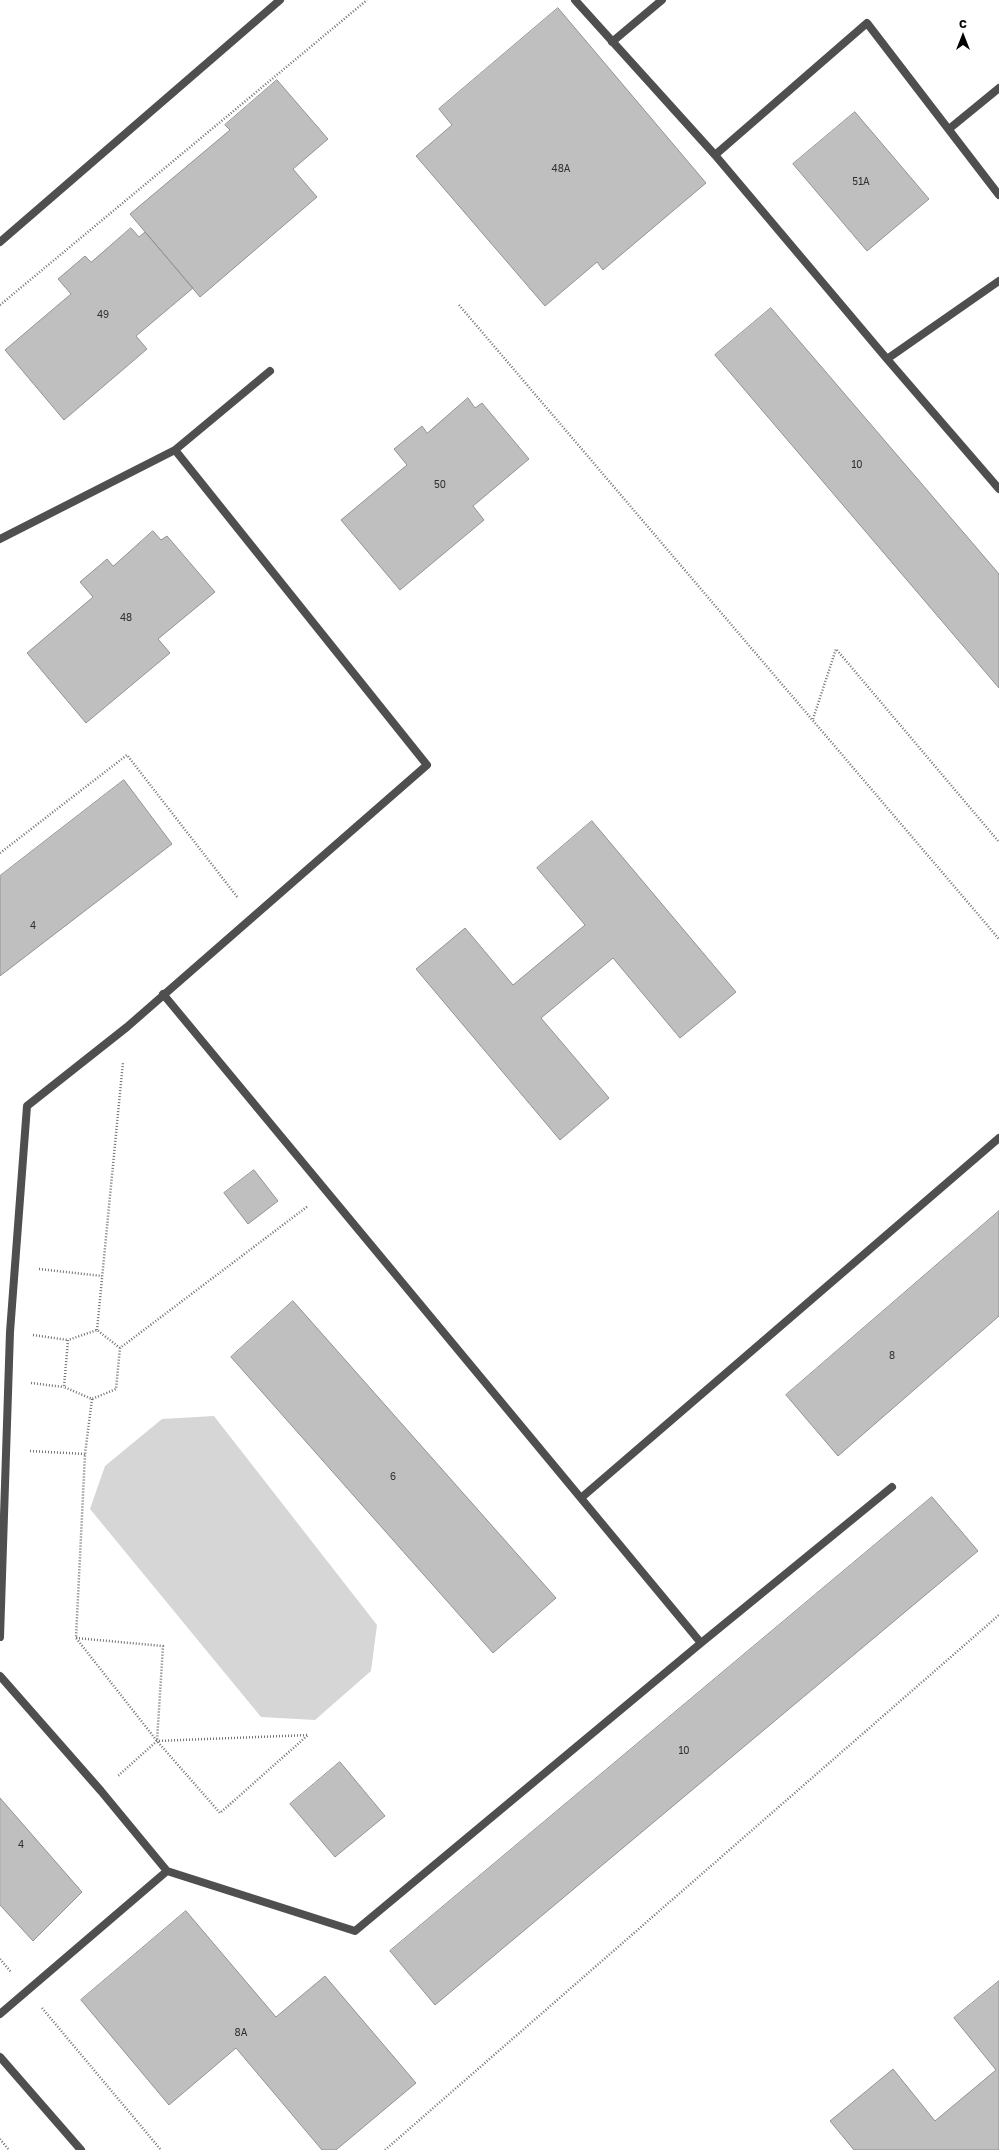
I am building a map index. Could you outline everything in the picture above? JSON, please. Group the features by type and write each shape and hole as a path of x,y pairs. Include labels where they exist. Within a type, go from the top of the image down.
{"street":[{"path":"0,242 280,0"},
{"path":"575,0 715,155 999,489"},
{"path":"612,42 662,0"},
{"path":"715,155 867,23 999,195"},
{"path":"949,130 999,88"},
{"path":"887,358 999,281"},
{"path":"0,540 175,450 270,371"},
{"path":"0,1637 10,1332 27,1106 127,1027 162,994 427,765 175,450"},
{"path":"162,994 701,1643"},
{"path":"581,1498 999,1138"},
{"path":"0,1676 101,1791 167,1872 355,1931 701,1643 892,1487"},
{"path":"0,2014 167,1872"},
{"path":"0,2057 81,2150"}],"path":[{"path":"0,305 367,0"},
{"path":"459,305 999,939"},
{"path":"812,719 836,649 999,842"},
{"path":"0,853 127,755 252,916"},
{"path":"97,1330 127,1027"},
{"path":"8,1381 64,1387 92,1399 116,1389 120,1348 327,1192"},
{"path":"15,1267 102,1276"},
{"path":"97,1330 120,1348"},
{"path":"10,1332 68,1340 97,1330"},
{"path":"64,1387 68,1340"},
{"path":"92,1399 85,1454 76,1638 157,1741 220,1813 308,1735 157,1741 101,1791"},
{"path":"5,1450 85,1454"},
{"path":"385,2150 999,1615"},
{"path":"76,1638 163,1646 157,1741"},
{"path":"28,1990 161,2150"},
{"path":"0,2139 9,2150"}],"shaded area":[{"path":"214,1416 377,1625 371,1671 315,1720 261,1717 90,1509 105,1466 162,1419"}],"building":[{"path":"558,8 706,183 603,270 597,262 545,306 416,156 452,125 439,109"},
{"path":"277,80 328,139 293,169 317,197 200,297 130,214 230,130 225,125"},
{"path":"855,112 929,199 867,251 793,164"},
{"path":"131,228 139,237 145,232 193,288 136,336 147,349 64,420 5,350 71,294 58,279 85,256 91,262"},
{"path":"771,308 999,574 999,688 715,355"},
{"path":"468,398 475,408 482,403 529,459 473,506 484,520 400,590 341,520 407,465 394,449 422,426 427,433"},
{"path":"153,531 161,540 167,536 215,592 158,639 170,653 86,723 27,653 93,597 80,582 107,559 113,566"},
{"path":"124,780 172,844 0,976 0,876"},
{"path":"592,821 736,992 680,1038 613,958 541,1018 609,1098 560,1140 416,969 465,928 513,985 585,925 537,868"},
{"path":"254,1170 278,1201 248,1224 224,1193"},
{"path":"999,1211 999,1316 838,1456 786,1395"},
{"path":"293,1301 556,1598 493,1653 231,1357"},
{"path":"932,1497 978,1551 435,2005 390,1951"},
{"path":"340,1762 385,1816 335,1857 290,1804"},
{"path":"0,1798 82,1892 33,1941 0,1905"},
{"path":"186,1911 276,2017 325,1976 416,2083 336,2150 322,2150 236,2048 169,2105 81,2000"},
{"path":"999,1981 999,2150 854,2150 830,2121 893,2069 935,2121 996,2070 954,2018"}]}
